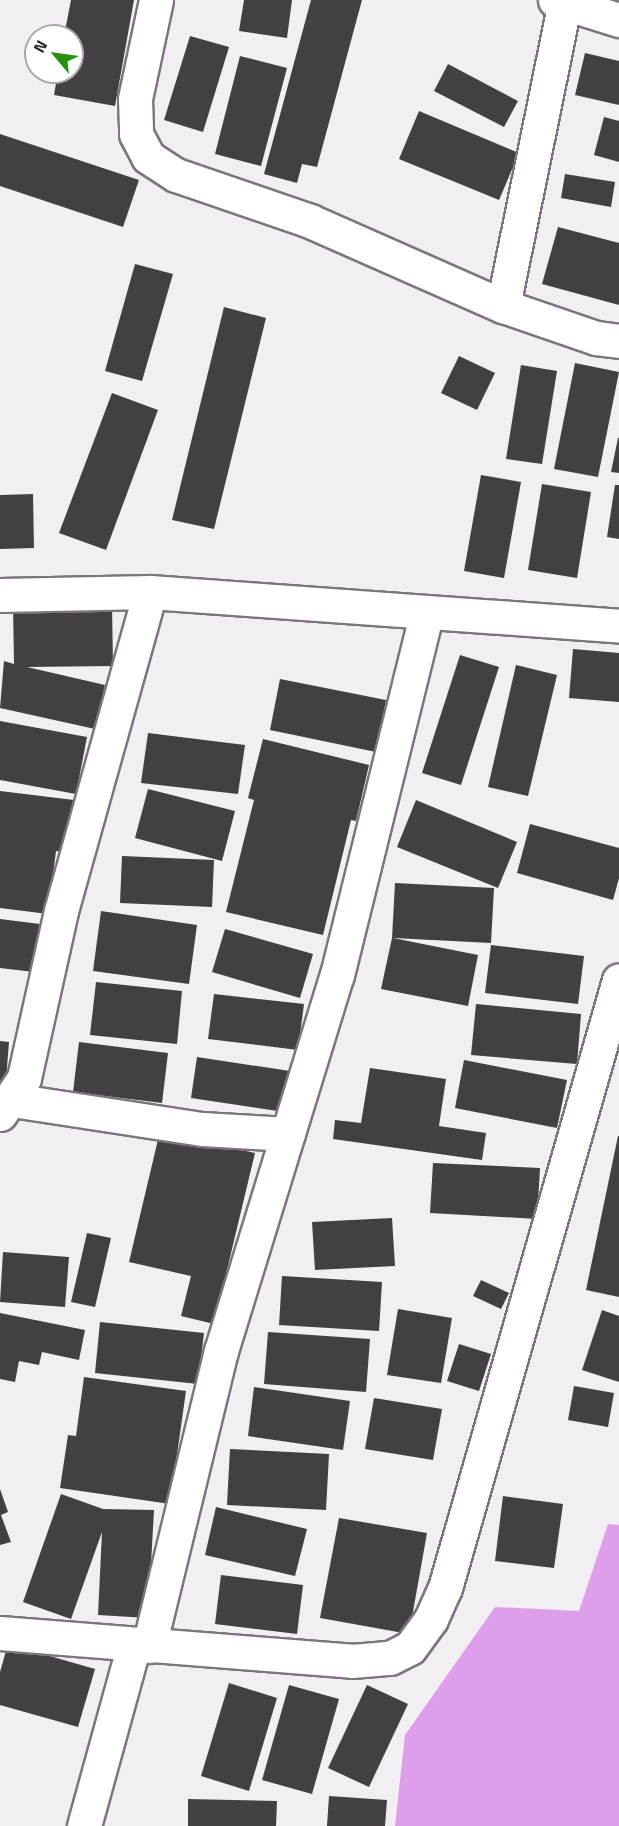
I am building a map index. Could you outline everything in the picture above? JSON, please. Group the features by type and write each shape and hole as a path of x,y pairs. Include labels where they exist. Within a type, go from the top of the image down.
{"street":[{"path":"156,0 135,99 136,134 148,157 176,175 310,220 503,306 596,338 619,342"},
{"path":"503,306 562,1 619,20"},
{"path":"150,592 61,910 24,1078 3,1110 202,1129 288,1134"},
{"path":"0,595 150,592 426,615 619,626"},
{"path":"84,1826 141,1646 221,1351 337,975 426,615"},
{"path":"0,1633 141,1646 362,1660 390,1658 410,1648 431,1619 445,1588 619,980"}],"shaded area":[{"path":"608,1524 619,1525 619,1826 395,1826 405,1735 495,1607 579,1611"}],"building":[{"path":"71,0 134,0 115,106 54,95 56,84 84,84 84,24 66,24"},
{"path":"244,0 292,0 287,38 239,31"},
{"path":"311,0 362,0 317,167 302,164 297,183 264,174"},
{"path":"190,36 229,47 203,132 164,120"},
{"path":"585,53 619,61 619,105 575,95"},
{"path":"240,56 287,68 261,166 215,154"},
{"path":"448,64 518,101 504,127 434,91"},
{"path":"419,111 519,153 499,200 399,159"},
{"path":"604,117 619,121 619,162 594,155"},
{"path":"0,134 139,180 123,227 0,186"},
{"path":"565,174 615,182 611,207 561,198"},
{"path":"558,227 619,243 619,305 542,284"},
{"path":"135,264 173,274 142,381 105,371"},
{"path":"224,307 266,318 214,529 172,520"},
{"path":"459,356 495,373 477,410 441,393"},
{"path":"575,363 619,372 598,477 554,469"},
{"path":"521,365 557,371 542,464 506,459"},
{"path":"112,393 158,410 106,550 59,533"},
{"path":"619,438 619,473 611,472"},
{"path":"481,475 521,482 504,578 464,571"},
{"path":"542,484 591,492 577,578 528,570"},
{"path":"615,485 619,485 619,539 607,537"},
{"path":"33,494 34,548 0,549 0,495"},
{"path":"112,604 113,666 27,667 105,685 95,729 0,708 4,661 14,664 13,605"},
{"path":"573,649 619,653 619,702 569,698"},
{"path":"460,655 499,667 461,785 422,773"},
{"path":"516,665 557,675 528,796 488,787"},
{"path":"280,679 386,700 376,752 270,730"},
{"path":"0,721 87,737 76,794 0,780"},
{"path":"148,733 245,745 238,794 141,783"},
{"path":"263,739 369,765 356,821 351,820 323,935 226,912 254,800 248,798"},
{"path":"148,789 235,811 222,861 135,838"},
{"path":"0,791 74,800 67,853 56,851 48,914 0,908"},
{"path":"416,800 517,842 498,888 397,847"},
{"path":"530,824 619,848 619,878 613,900 517,873"},
{"path":"122,856 214,860 212,907 120,903"},
{"path":"395,883 494,888 491,943 393,938 478,955 468,1006 381,989 392,938"},
{"path":"101,911 197,925 189,984 93,971"},
{"path":"0,919 40,924 34,972 0,968"},
{"path":"225,929 313,954 300,998 212,972"},
{"path":"491,945 584,956 578,1004 485,993"},
{"path":"96,982 182,991 177,1044 90,1035"},
{"path":"214,994 304,1004 298,1050 208,1039"},
{"path":"476,1004 581,1014 577,1064 471,1055"},
{"path":"0,1041 9,1042 5,1093 0,1092"},
{"path":"79,1042 168,1053 162,1103 73,1092"},
{"path":"197,1057 290,1071 284,1112 191,1098"},
{"path":"464,1060 567,1080 557,1128 455,1108"},
{"path":"370,1068 446,1079 439,1126 486,1133 482,1160 333,1139 335,1120 361,1123"},
{"path":"160,1131 255,1153 214,1324 181,1316 191,1276 129,1262"},
{"path":"619,1136 619,1297 586,1290"},
{"path":"433,1163 540,1168 537,1219 430,1213"},
{"path":"392,1218 395,1266 315,1270 312,1222"},
{"path":"87,1233 111,1238 95,1307 71,1302"},
{"path":"3,1252 69,1257 65,1307 0,1302"},
{"path":"282,1276 382,1282 379,1331 279,1325"},
{"path":"481,1280 509,1293 501,1309 473,1296"},
{"path":"398,1309 452,1318 441,1383 387,1375"},
{"path":"602,1310 619,1316 619,1382 582,1370"},
{"path":"0,1313 85,1330 79,1360 42,1352 39,1365 19,1361 15,1382 0,1379"},
{"path":"100,1322 204,1333 198,1384 95,1373"},
{"path":"268,1332 370,1339 366,1392 264,1384"},
{"path":"459,1344 491,1354 479,1391 447,1381"},
{"path":"84,1377 186,1391 170,1504 60,1488 68,1435 76,1436"},
{"path":"574,1386 614,1393 608,1427 568,1420"},
{"path":"254,1387 350,1401 343,1450 248,1436"},
{"path":"374,1398 442,1409 433,1460 365,1449"},
{"path":"230,1449 329,1454 326,1510 227,1505"},
{"path":"0,1489 8,1512 1,1515 11,1542 0,1545"},
{"path":"61,1494 103,1509 154,1510 148,1618 98,1615 102,1532 71,1619 23,1602"},
{"path":"503,1496 563,1504 554,1568 495,1561"},
{"path":"216,1507 307,1529 295,1576 205,1555"},
{"path":"339,1518 427,1533 409,1634 320,1618"},
{"path":"221,1575 303,1585 297,1634 215,1624"},
{"path":"8,1644 95,1669 78,1727 0,1705 0,1672"},
{"path":"229,1683 277,1698 249,1791 201,1776"},
{"path":"289,1685 339,1699 312,1794 262,1780"},
{"path":"367,1685 408,1704 369,1787 328,1768"},
{"path":"329,1796 387,1800 385,1826 327,1826"},
{"path":"188,1799 277,1801 276,1826 188,1826"}]}
